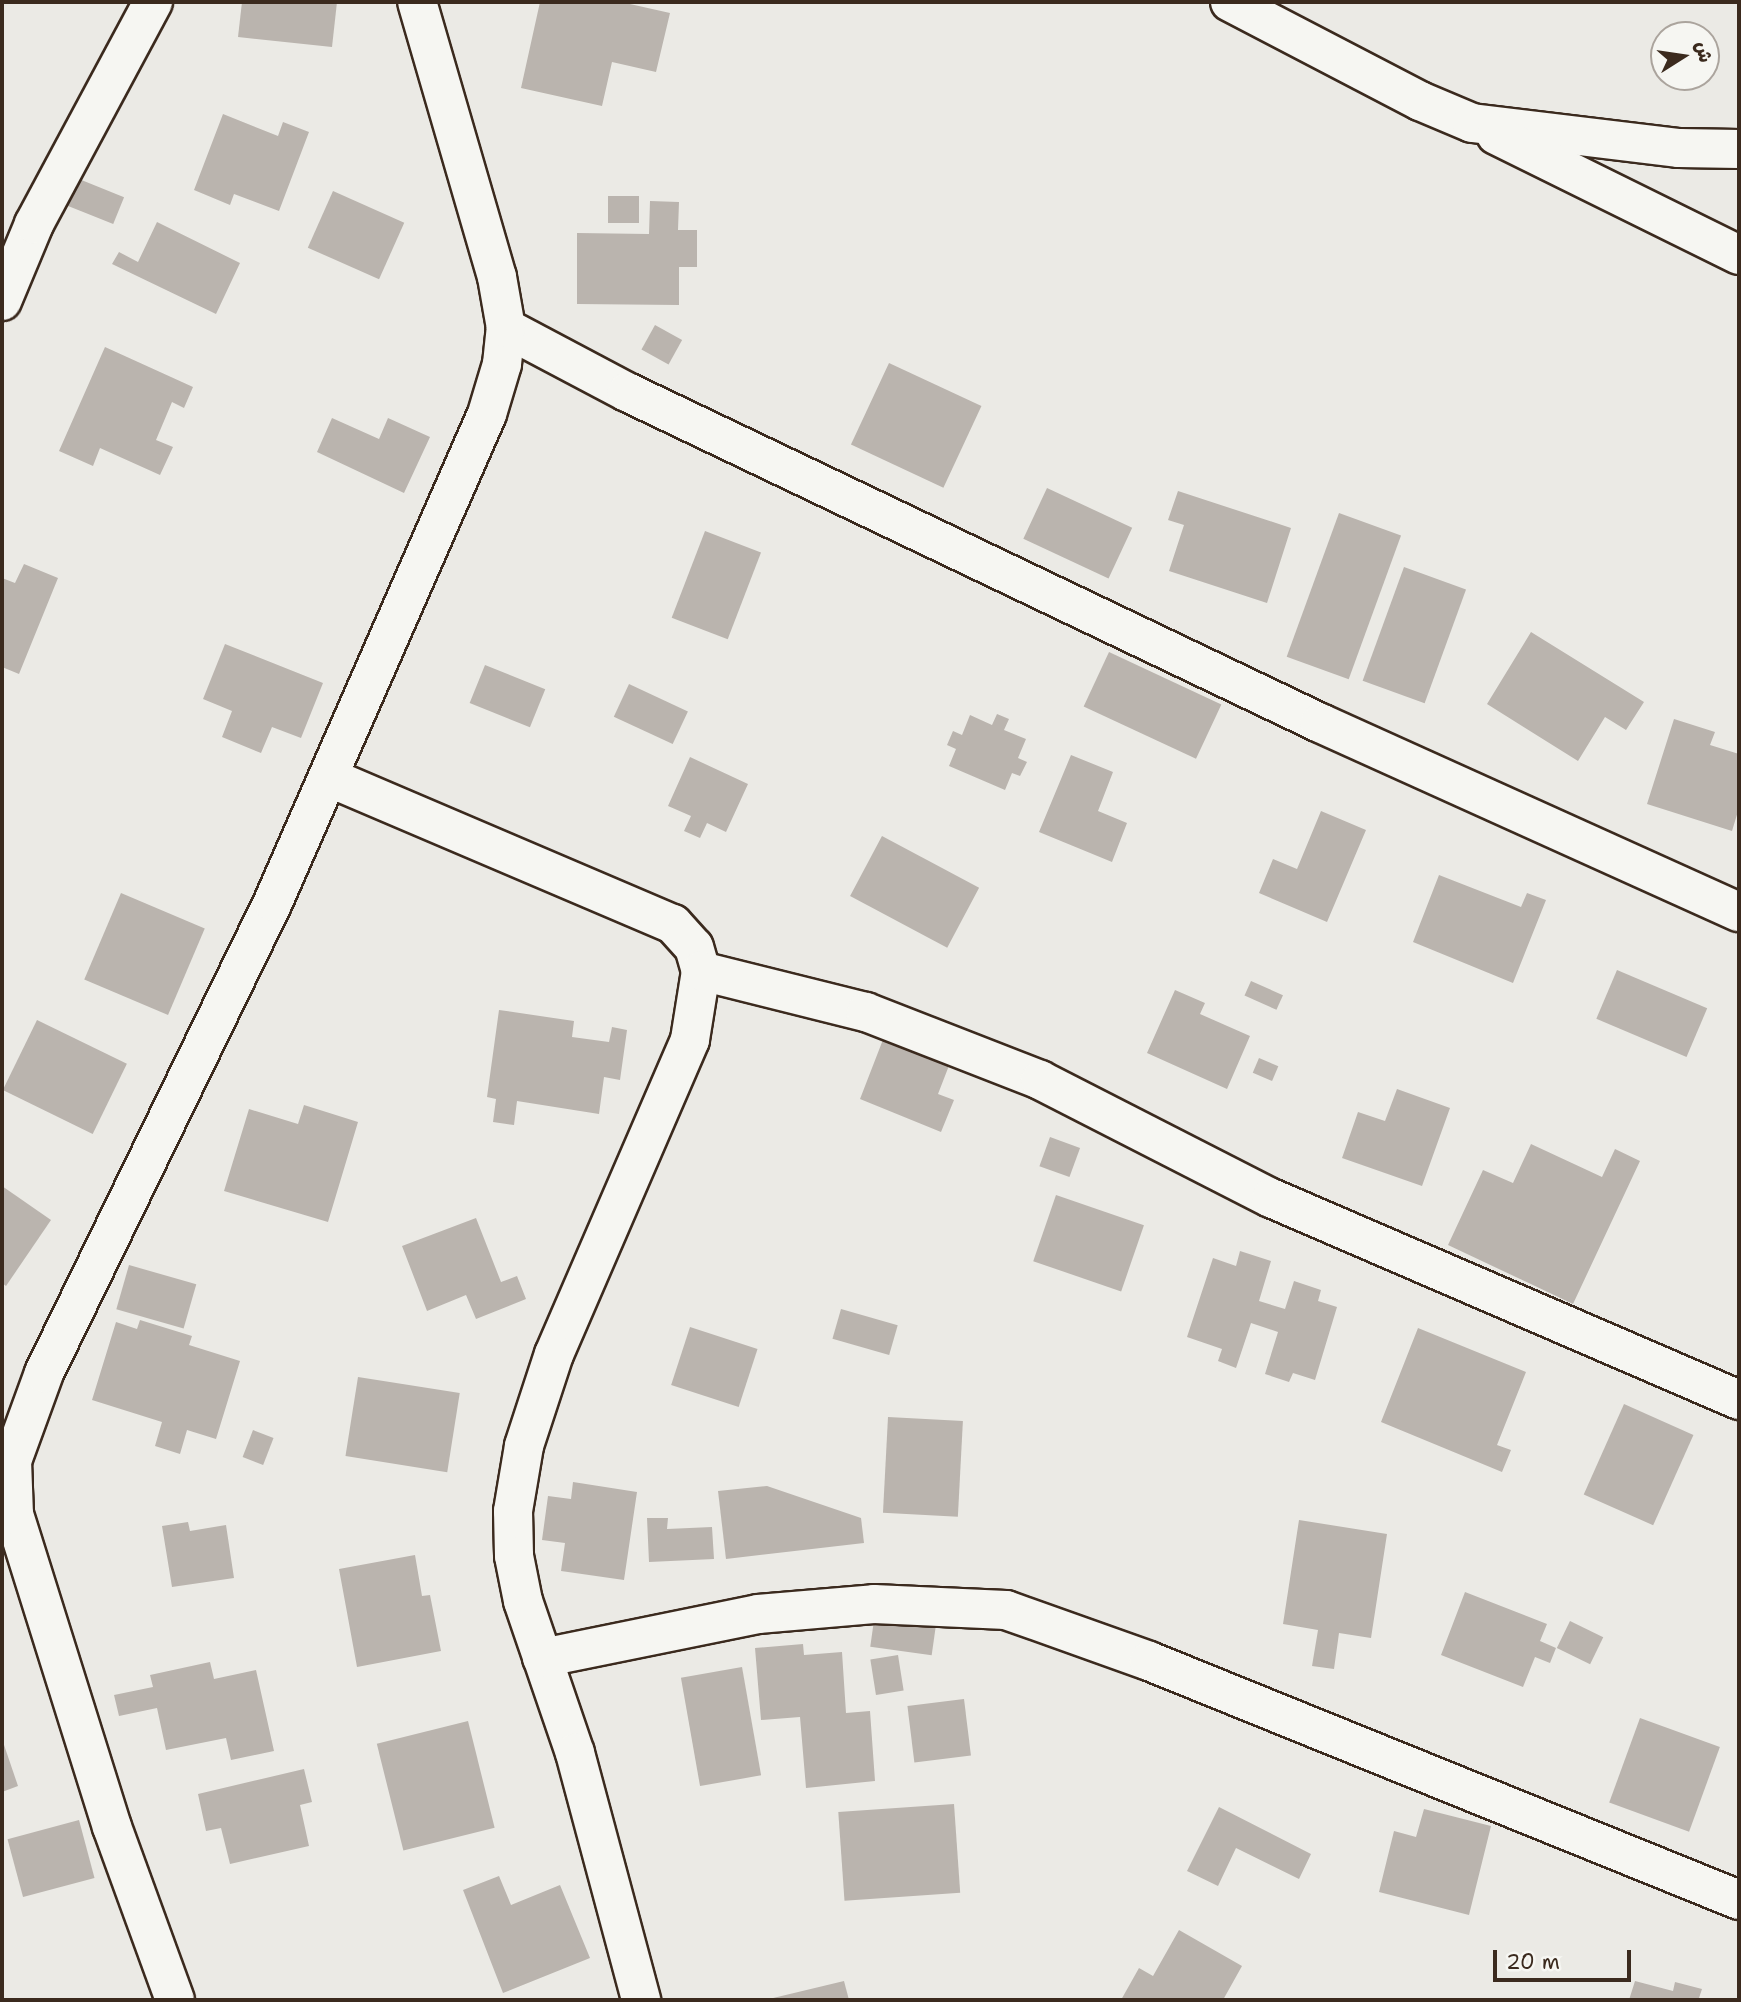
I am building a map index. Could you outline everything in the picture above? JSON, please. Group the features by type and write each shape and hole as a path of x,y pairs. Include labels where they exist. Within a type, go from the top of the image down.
{"street":[{"path":"2,301 34,224 153,2"},
{"path":"175,2000 112,1827 14,1515 12,1461 44,1373 267,915 487,414 502,364 506,328 480,210 417,2"},
{"path":"1230,2 1420,102 1472,123 1739,255"},
{"path":"1472,123 1679,148 1739,149"},
{"path":"506,328 627,392 1320,723 1739,912"},
{"path":"328,777 673,924 694,947 701,971 690,1040 554,1354 524,1446 513,1511 514,1556 542,1658 575,1753 641,2000"},
{"path":"701,971 866,1012 1040,1080 1271,1198 1739,1400"},
{"path":"542,1658 758,1614 874,1604 1006,1610 1149,1661 1739,1900"}],"building":[{"path":"242,2 337,2 332,47 238,37"},
{"path":"540,2 621,2 670,13 656,72 612,62 602,106 521,88"},
{"path":"223,114 278,136 283,122 309,132 279,211 234,194 230,205 194,190"},
{"path":"74,177 124,197 113,224 63,204"},
{"path":"333,191 404,223 379,279 308,248"},
{"path":"608,196 639,196 639,223 608,223"},
{"path":"650,201 679,202 678,230 697,230 697,267 679,267 679,305 577,304 577,233 649,234"},
{"path":"157,222 240,263 216,314 112,264 119,252 138,262"},
{"path":"655,325 682,340 669,365 641,349"},
{"path":"105,347 193,387 184,408 172,402 156,440 173,447 160,475 100,448 93,466 59,451"},
{"path":"889,363 981,406 943,488 851,445"},
{"path":"332,418 379,439 388,418 430,437 404,493 317,452"},
{"path":"1047,488 1132,528 1109,578 1023,539"},
{"path":"1178,491 1291,528 1267,603 1169,571 1184,525 1168,520"},
{"path":"1339,513 1401,536 1349,679 1287,657"},
{"path":"705,531 761,553 728,639 672,618"},
{"path":"24,564 58,578 19,674 2,667 2,578 15,583"},
{"path":"1404,567 1466,590 1425,703 1363,681"},
{"path":"1531,632 1644,702 1626,730 1605,717 1578,761 1487,704"},
{"path":"225,644 323,683 301,738 272,727 261,753 222,737 232,711 203,699"},
{"path":"1109,652 1221,704 1196,759 1084,706"},
{"path":"485,665 545,689 530,727 470,703"},
{"path":"629,684 688,711 673,744 614,717"},
{"path":"997,714 1009,719 1004,730 1026,739 1018,758 1027,762 1020,776 1012,773 1005,790 949,766 956,749 947,745 953,731 962,735 970,715 992,725"},
{"path":"1674,719 1715,732 1710,745 1739,754 1739,808 1732,831 1647,804"},
{"path":"1071,755 1113,772 1098,811 1127,823 1112,862 1039,832"},
{"path":"690,757 748,784 726,832 707,823 700,838 684,831 691,816 668,806"},
{"path":"1321,811 1366,830 1327,922 1259,893 1273,859 1297,869"},
{"path":"882,836 979,888 947,948 850,896"},
{"path":"1439,875 1521,907 1527,893 1546,900 1513,983 1413,942"},
{"path":"121,893 205,929 168,1015 84,980"},
{"path":"1617,970 1707,1008 1687,1057 1596,1019"},
{"path":"1251,981 1283,995 1276,1010 1244,996"},
{"path":"1175,990 1205,1003 1200,1014 1250,1036 1227,1089 1147,1053"},
{"path":"499,1010 574,1021 572,1037 609,1042 612,1027 627,1030 620,1080 604,1077 599,1114 517,1101 514,1125 493,1122 496,1099 487,1097"},
{"path":"37,1020 127,1064 93,1134 3,1090"},
{"path":"884,1037 950,1063 938,1094 954,1100 941,1132 860,1099"},
{"path":"1259,1058 1278,1066 1272,1081 1253,1073"},
{"path":"1397,1089 1450,1108 1422,1186 1342,1158 1358,1112 1385,1121"},
{"path":"304,1105 358,1122 328,1222 224,1191 249,1109 298,1124"},
{"path":"1050,1137 1080,1148 1069,1177 1039,1166"},
{"path":"1531,1144 1602,1177 1615,1149 1640,1161 1573,1304 1448,1245 1483,1170 1513,1183"},
{"path":"2,1186 51,1220 6,1286 2,1283"},
{"path":"1056,1195 1144,1225 1121,1291 1033,1261"},
{"path":"476,1218 501,1282 517,1276 526,1299 476,1319 466,1295 427,1311 402,1246"},
{"path":"1240,1251 1271,1261 1259,1301 1285,1309 1294,1281 1321,1290 1318,1301 1337,1307 1315,1380 1293,1373 1289,1382 1265,1374 1278,1332 1251,1323 1236,1368 1218,1361 1222,1349 1187,1337 1213,1258 1236,1266"},
{"path":"129,1265 196,1284 184,1329 116,1309"},
{"path":"841,1309 898,1325 889,1355 832,1339"},
{"path":"140,1320 192,1336 189,1345 240,1361 216,1439 187,1430 180,1454 155,1446 162,1422 92,1400 116,1322 137,1329"},
{"path":"690,1327 758,1349 739,1407 671,1385"},
{"path":"1418,1328 1526,1372 1497,1445 1511,1450 1502,1472 1381,1422"},
{"path":"358,1377 460,1393 447,1472 345,1456"},
{"path":"1624,1404 1693,1435 1653,1525 1584,1494"},
{"path":"888,1417 963,1421 958,1517 883,1513"},
{"path":"253,1430 274,1438 263,1465 243,1457"},
{"path":"573,1482 637,1492 624,1580 561,1571 565,1543 542,1540 548,1496 571,1499"},
{"path":"767,1486 861,1518 864,1543 726,1559 718,1491"},
{"path":"647,1518 668,1518 667,1529 712,1527 714,1559 649,1562"},
{"path":"1299,1520 1387,1534 1371,1638 1339,1633 1334,1669 1312,1666 1318,1630 1283,1624"},
{"path":"188,1522 190,1531 226,1525 234,1578 172,1587 162,1526"},
{"path":"415,1555 422,1596 430,1595 441,1651 357,1667 339,1569"},
{"path":"1465,1592 1547,1624 1540,1641 1556,1648 1550,1663 1535,1657 1523,1687 1441,1655"},
{"path":"875,1613 936,1622 932,1655 870,1647"},
{"path":"1570,1621 1603,1637 1590,1664 1557,1648"},
{"path":"803,1644 804,1655 842,1652 846,1713 870,1711 875,1781 806,1788 800,1717 761,1720 755,1648"},
{"path":"898,1655 904,1691 876,1695 870,1659"},
{"path":"210,1662 214,1679 256,1670 274,1751 231,1760 226,1738 166,1750 157,1708 119,1716 114,1695 153,1687 150,1675"},
{"path":"742,1667 761,1775 700,1786 681,1678"},
{"path":"964,1699 971,1756 914,1763 907,1706"},
{"path":"1640,1718 1720,1747 1689,1832 1609,1803"},
{"path":"468,1721 495,1828 403,1850 377,1744"},
{"path":"2,1739 18,1786 2,1792"},
{"path":"304,1769 312,1802 300,1805 309,1846 230,1864 221,1828 206,1831 198,1794"},
{"path":"954,1804 960,1893 844,1901 838,1812"},
{"path":"1219,1807 1311,1854 1299,1879 1236,1848 1218,1886 1187,1871"},
{"path":"1424,1809 1491,1826 1469,1915 1379,1892 1394,1831 1416,1837"},
{"path":"79,1820 95,1878 23,1897 8,1839"},
{"path":"499,1876 511,1905 560,1885 590,1958 503,1993 463,1890"},
{"path":"1179,1930 1242,1966 1223,2000 1121,2000 1139,1968 1153,1976"},
{"path":"844,1981 849,2000 769,2000 769,1999"},
{"path":"1635,1981 1673,1991 1675,1982 1702,1989 1699,1998 1704,2000 1629,2000"}]}
